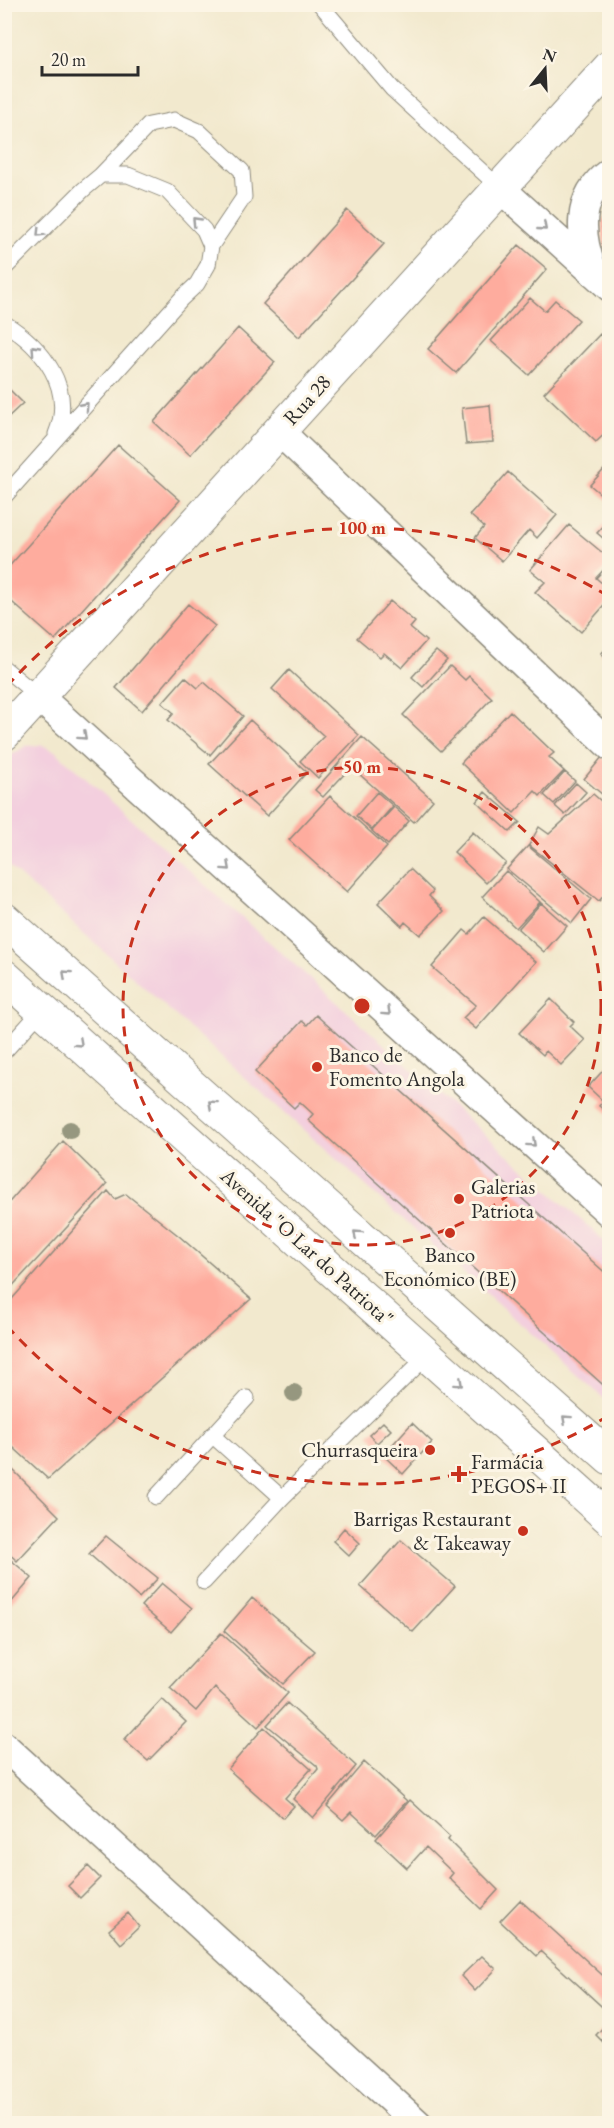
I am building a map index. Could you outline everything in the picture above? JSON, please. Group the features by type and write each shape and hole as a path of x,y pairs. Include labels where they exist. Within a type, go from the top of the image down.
{"main road":[{"name":"Rua 28","path":"4,735 500,188 606,76"},
{"name":"Avenida \"O Lar do Patriota\"","path":"4,919 609,1458"},
{"name":"Avenida \"O Lar do Patriota\"","path":"4,976 609,1519"}],"street":[{"path":"602,280 586,255 581,224 588,201 600,179 609,172"},
{"path":"500,188 602,280"},
{"path":"279,431 609,746"},
{"path":"39,697 609,1213"},
{"path":"4,1746 418,2124"}],"lane":[{"path":"320,4 392,89 500,188"},
{"path":"4,268 149,125 174,120 200,131 242,171 244,197 211,246 208,265 197,284 4,497"},
{"path":"100,175 128,174 167,190 204,230 211,246"},
{"path":"4,323 16,330 52,370 62,395 62,419 54,440"},
{"path":"4,668 39,697"},
{"path":"4,1052 42,1010"},
{"path":"204,1582 282,1498 428,1355"},
{"path":"156,1497 247,1398"},
{"path":"212,1436 282,1498"}],"shaded area":[{"path":"42,745 55,751 609,1245 609,1403 5,863 5,763 13,754 26,746"}],"building":[{"path":"610,209 610,255 604,245 602,222"},
{"path":"347,210 384,244 299,337 263,304"},
{"path":"519,245 547,269 456,373 428,349"},
{"path":"530,298 545,311 555,300 579,320 529,375 491,341"},
{"path":"238,328 275,362 190,455 154,422"},
{"path":"600,334 610,343 610,429 596,442 544,393"},
{"path":"4,384 23,403 4,421"},
{"path":"490,405 493,442 466,444 462,408"},
{"path":"118,445 180,500 55,640 4,595 4,572"},
{"path":"610,463 610,502 590,485"},
{"path":"508,472 557,515 537,538 529,530 502,561 475,538 484,527 470,515"},
{"path":"610,519 610,544 597,533"},
{"path":"569,525 610,559 610,563 596,578 610,590 610,599 581,632 535,592 545,582 530,570"},
{"path":"390,601 415,622 410,628 426,641 402,668 384,653 380,657 357,638"},
{"path":"188,604 215,626 142,711 116,688"},
{"path":"610,644 610,662 601,654"},
{"path":"436,651 447,660 423,687 412,677"},
{"path":"450,666 465,680 469,676 492,698 441,751 403,715"},
{"path":"289,670 359,735 318,778 300,761 324,736 272,689"},
{"path":"185,677 198,688 204,682 243,716 210,755 168,720 174,713 162,703"},
{"path":"510,711 554,753 549,757 564,771 540,796 535,791 514,813 461,763"},
{"path":"250,720 307,772 267,816 209,764"},
{"path":"362,737 433,800 414,822 351,767 323,797 315,790"},
{"path":"602,757 610,764 610,801 584,779"},
{"path":"565,772 575,781 554,804 544,795"},
{"path":"576,783 586,792 565,815 555,806"},
{"path":"377,792 393,806 372,830 356,816"},
{"path":"485,792 520,822 510,832 477,802"},
{"path":"593,794 608,807 610,805 610,889 599,901 529,845 539,827 549,834"},
{"path":"330,796 387,847 347,892 289,840"},
{"path":"394,807 409,821 388,845 372,831"},
{"path":"473,832 506,863 486,883 454,852"},
{"path":"528,846 591,899 572,923 507,869"},
{"path":"410,869 433,891 429,896 444,911 420,935 405,922 402,926 378,903"},
{"path":"506,871 540,902 516,928 482,897"},
{"path":"541,903 567,926 544,952 518,929"},
{"path":"484,917 536,962 476,1029 463,1018 476,1005 432,967 464,930 469,934"},
{"path":"551,999 574,1022 570,1026 585,1040 561,1065 546,1051 543,1055 519,1033"},
{"name":"Galerias Patriota","path":"316,1015 610,1277 610,1391 308,1120 313,1114 300,1102 294,1108 255,1072 302,1021 307,1025"},
{"path":"610,1063 610,1115 599,1106 603,1101 588,1087"},
{"path":"63,1141 107,1184 4,1295 4,1208"},
{"path":"108,1191 115,1199 126,1194 179,1236 251,1299 48,1479 4,1439 4,1308"},
{"path":"383,1422 391,1430 377,1443 369,1435"},
{"path":"412,1423 432,1442 403,1474 383,1455"},
{"path":"4,1461 59,1516 17,1561 4,1549"},
{"path":"344,1528 360,1543 349,1556 333,1541"},
{"path":"106,1536 158,1578 139,1598 89,1554"},
{"path":"401,1540 455,1586 413,1632 360,1586"},
{"path":"4,1554 32,1578 4,1611"},
{"path":"162,1583 192,1608 171,1632 141,1606"},
{"path":"252,1598 315,1651 283,1684 224,1631"},
{"path":"221,1633 288,1693 258,1727 215,1688 196,1711 170,1688"},
{"path":"162,1699 186,1722 148,1761 124,1740"},
{"path":"287,1703 356,1766 313,1818 293,1799 318,1769 317,1766 267,1725"},
{"path":"264,1727 311,1769 285,1798 294,1806 283,1818 228,1769"},
{"path":"364,1762 407,1801 376,1835 351,1812 343,1820 327,1806"},
{"path":"410,1800 450,1837 448,1840 498,1890 481,1909 449,1878 453,1873 426,1847 407,1868 376,1839"},
{"path":"88,1866 100,1878 80,1898 68,1886"},
{"path":"520,1900 610,1982 610,2014 541,1951 537,1956 500,1921"},
{"path":"128,1913 139,1927 121,1944 109,1930"},
{"path":"482,1956 496,1969 475,1991 461,1976"},
{"path":"610,2020 610,2049 596,2035"}],"place":[{"name":"Banco de Fomento Angola","path":"317,1067"},
{"name":"Galerias Patriota","path":"459,1199"},
{"name":"Banco Económico (BE)","path":"450,1233"},
{"name":"Churrasqueira","path":"430,1450"},
{"name":"Farmácia PEGOS+ II","path":"459,1474"},
{"name":"Barrigas Restaurant & Takeaway","path":"523,1531"}]}
